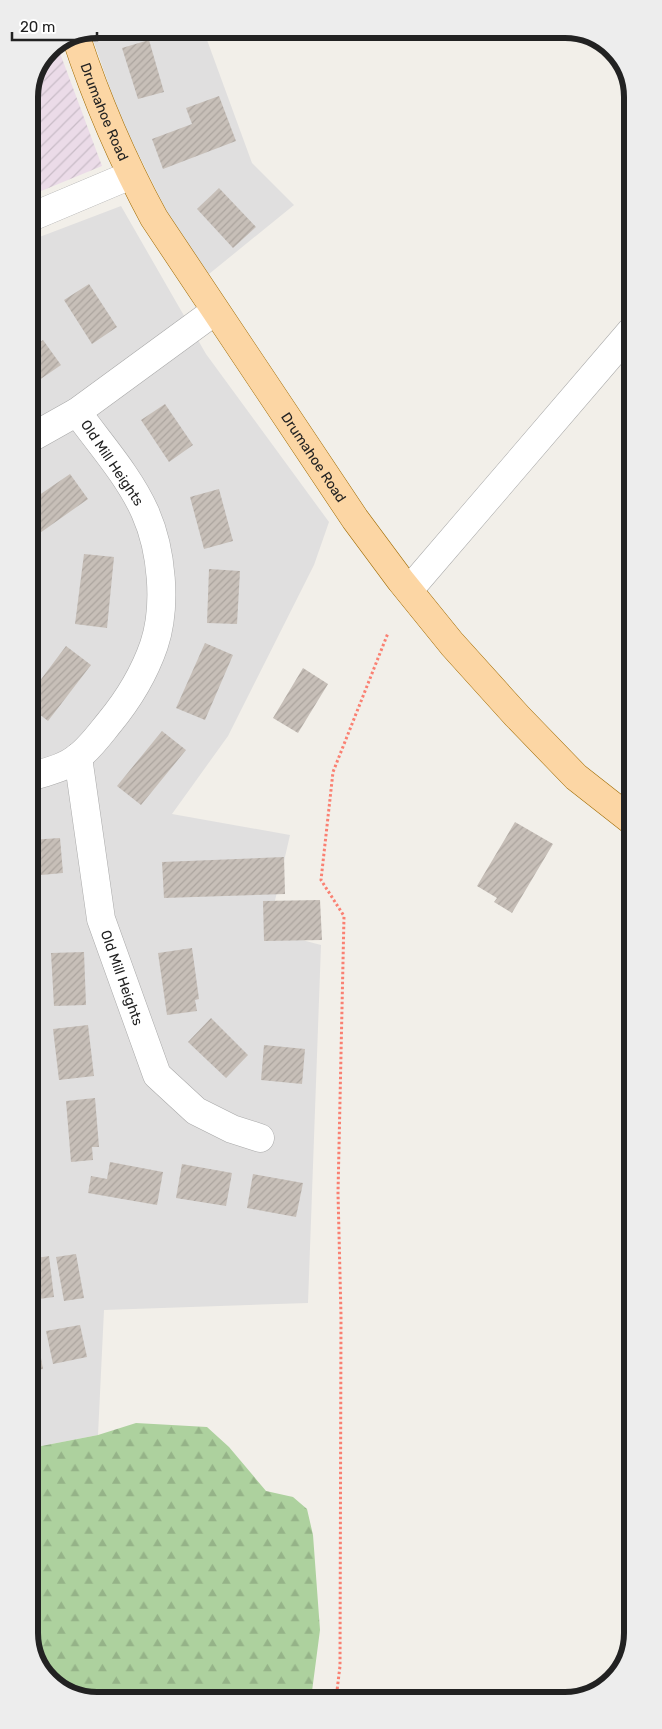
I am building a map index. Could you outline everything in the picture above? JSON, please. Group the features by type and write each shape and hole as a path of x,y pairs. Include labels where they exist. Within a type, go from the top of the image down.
{"main road":[{"name":"Drumahoe Road","path":"77,41 91,84 131,176 154,218 355,518 452,644 517,716 576,777 624,815"}],"street":[{"path":"38,214 131,176"},
{"name":"Old Mill Heights","path":"38,434 77,412 215,311"},
{"path":"409,590 624,339"},
{"name":"Old Mill Heights","path":"38,775 54,770 78,757 124,705 145,669 155,643 161,607 160,569 156,543 145,512 128,482 77,412"},
{"name":"Old Mill Heights","path":"78,757 101,919 158,1075 196,1111 232,1129 260,1138"}],"path":[{"path":"337,1692 340,1666 341,1316 338,1193 344,916 321,880 333,772 388,632"}],"shaded area":[{"path":"206,37 252,163 294,205 209,274 170,218 120,117 92,38"},
{"path":"59,51 102,166 38,192 38,92 44,70"},
{"path":"121,206 206,354 329,522 314,565 228,736 172,814 290,835 268,931 321,945 308,1303 104,1310 98,1435 38,1447 38,238"}],"green space":[{"path":"136,1423 207,1427 229,1447 266,1491 293,1497 307,1509 313,1535 320,1630 312,1691 92,1691 67,1684 52,1672 44,1659 38,1640 38,1447 98,1435"}],"building":[{"path":"149,40 164,92 138,99 122,48"},
{"path":"219,96 236,141 163,169 152,139 192,124 186,108"},
{"path":"219,188 256,227 233,248 197,209"},
{"path":"89,284 117,327 92,344 64,300"},
{"path":"43,340 61,365 38,381 38,344"},
{"path":"165,404 193,445 169,462 141,420"},
{"path":"70,474 88,499 38,534 38,496"},
{"path":"219,489 233,541 204,549 190,497"},
{"path":"84,554 114,557 107,628 75,624"},
{"path":"209,569 240,571 237,624 207,623"},
{"path":"205,643 233,655 205,720 176,708"},
{"path":"66,646 91,665 48,721 38,713 38,683"},
{"path":"303,668 328,684 298,733 273,718"},
{"path":"162,731 186,750 141,805 117,786"},
{"path":"515,822 553,844 512,913 494,902 497,898 477,886"},
{"path":"60,838 63,873 38,875 38,839"},
{"path":"284,857 285,894 164,898 162,862"},
{"path":"320,900 322,940 264,941 263,901"},
{"path":"192,948 199,999 195,1000 197,1011 167,1015 158,953"},
{"path":"84,952 86,1005 54,1006 51,953"},
{"path":"211,1018 248,1055 226,1078 188,1042"},
{"path":"88,1025 94,1076 59,1080 53,1029"},
{"path":"264,1045 305,1049 302,1084 261,1080"},
{"path":"95,1098 99,1147 92,1147 93,1160 71,1162 66,1101"},
{"path":"110,1162 163,1172 157,1205 88,1193 91,1176 107,1179"},
{"path":"182,1164 232,1173 226,1206 176,1198"},
{"path":"253,1174 303,1183 296,1217 247,1208"},
{"path":"76,1254 84,1298 64,1301 56,1257"},
{"path":"49,1256 54,1297 38,1299 38,1258"},
{"path":"80,1325 87,1357 53,1364 46,1331"},
{"path":"38,1342 43,1369 38,1370"}]}
